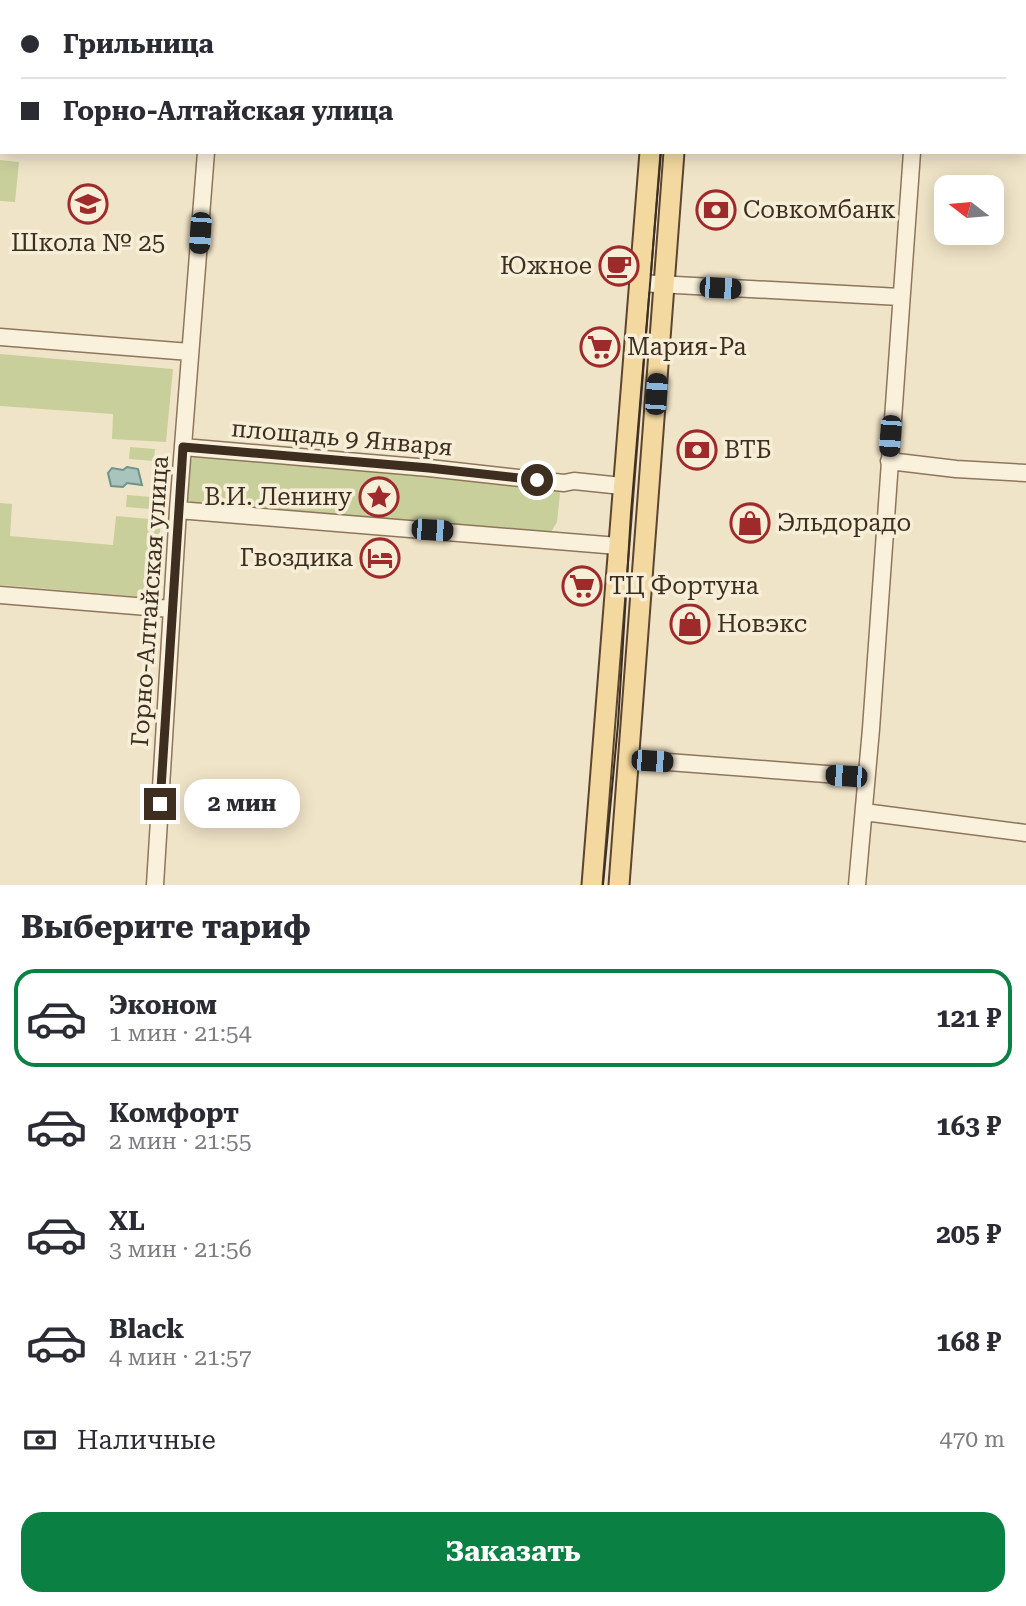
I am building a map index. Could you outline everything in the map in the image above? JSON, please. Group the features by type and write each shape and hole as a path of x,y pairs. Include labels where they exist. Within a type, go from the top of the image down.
{"main road":[{"path":"592,885 649,154"},
{"path":"619,885 674,154"}],"street":[{"name":"Горно-Алтайская улица","path":"155,885 178,509 206,154"},
{"path":"857,885 912,154"},
{"path":"639,283 900,297"},
{"path":"0,337 190,352"},
{"name":"площадь 9 Января","path":"183,447 429,468 564,483 574,481 622,486"},
{"path":"889,461 956,469 1026,473"},
{"path":"178,509 618,546"},
{"path":"0,595 172,609"},
{"path":"628,759 866,777"},
{"path":"864,812 1026,833"}],"green space":[{"path":"0,160 19,162 15,202 0,201"},
{"path":"0,354 173,369 166,442 112,439 113,414 0,406"},
{"path":"130,447 155,449 154,461 129,459"},
{"path":"200,456 550,483 560,494 557,522 551,532 546,534 191,504 186,496 188,469 192,459"},
{"path":"127,495 152,497 151,509 126,507"},
{"path":"0,503 12,504 10,536 113,545 116,516 161,520 154,598 0,585"}],"water":[{"path":"127,467 138,469 142,485 127,483 123,487 111,486 108,473 112,468 123,470"}],"tram line":[{"path":"603,885 618,724 631,513 661,154"}],"place":[{"name":"Школа № 25","path":"88,204"},
{"name":"Совкомбанк","path":"716,210"},
{"name":"Южное","path":"619,266"},
{"name":"Мария-Ра","path":"600,347"},
{"name":"ВТБ","path":"697,450"},
{"name":"В.И. Ленину","path":"379,497"},
{"name":"Эльдорадо","path":"750,523"},
{"name":"Гвоздика","path":"380,558"},
{"name":"ТЦ Фортуна","path":"582,586"},
{"name":"Новэкс","path":"690,624"}],"route":[{"path":"160,804 183,447 537,480"}]}
